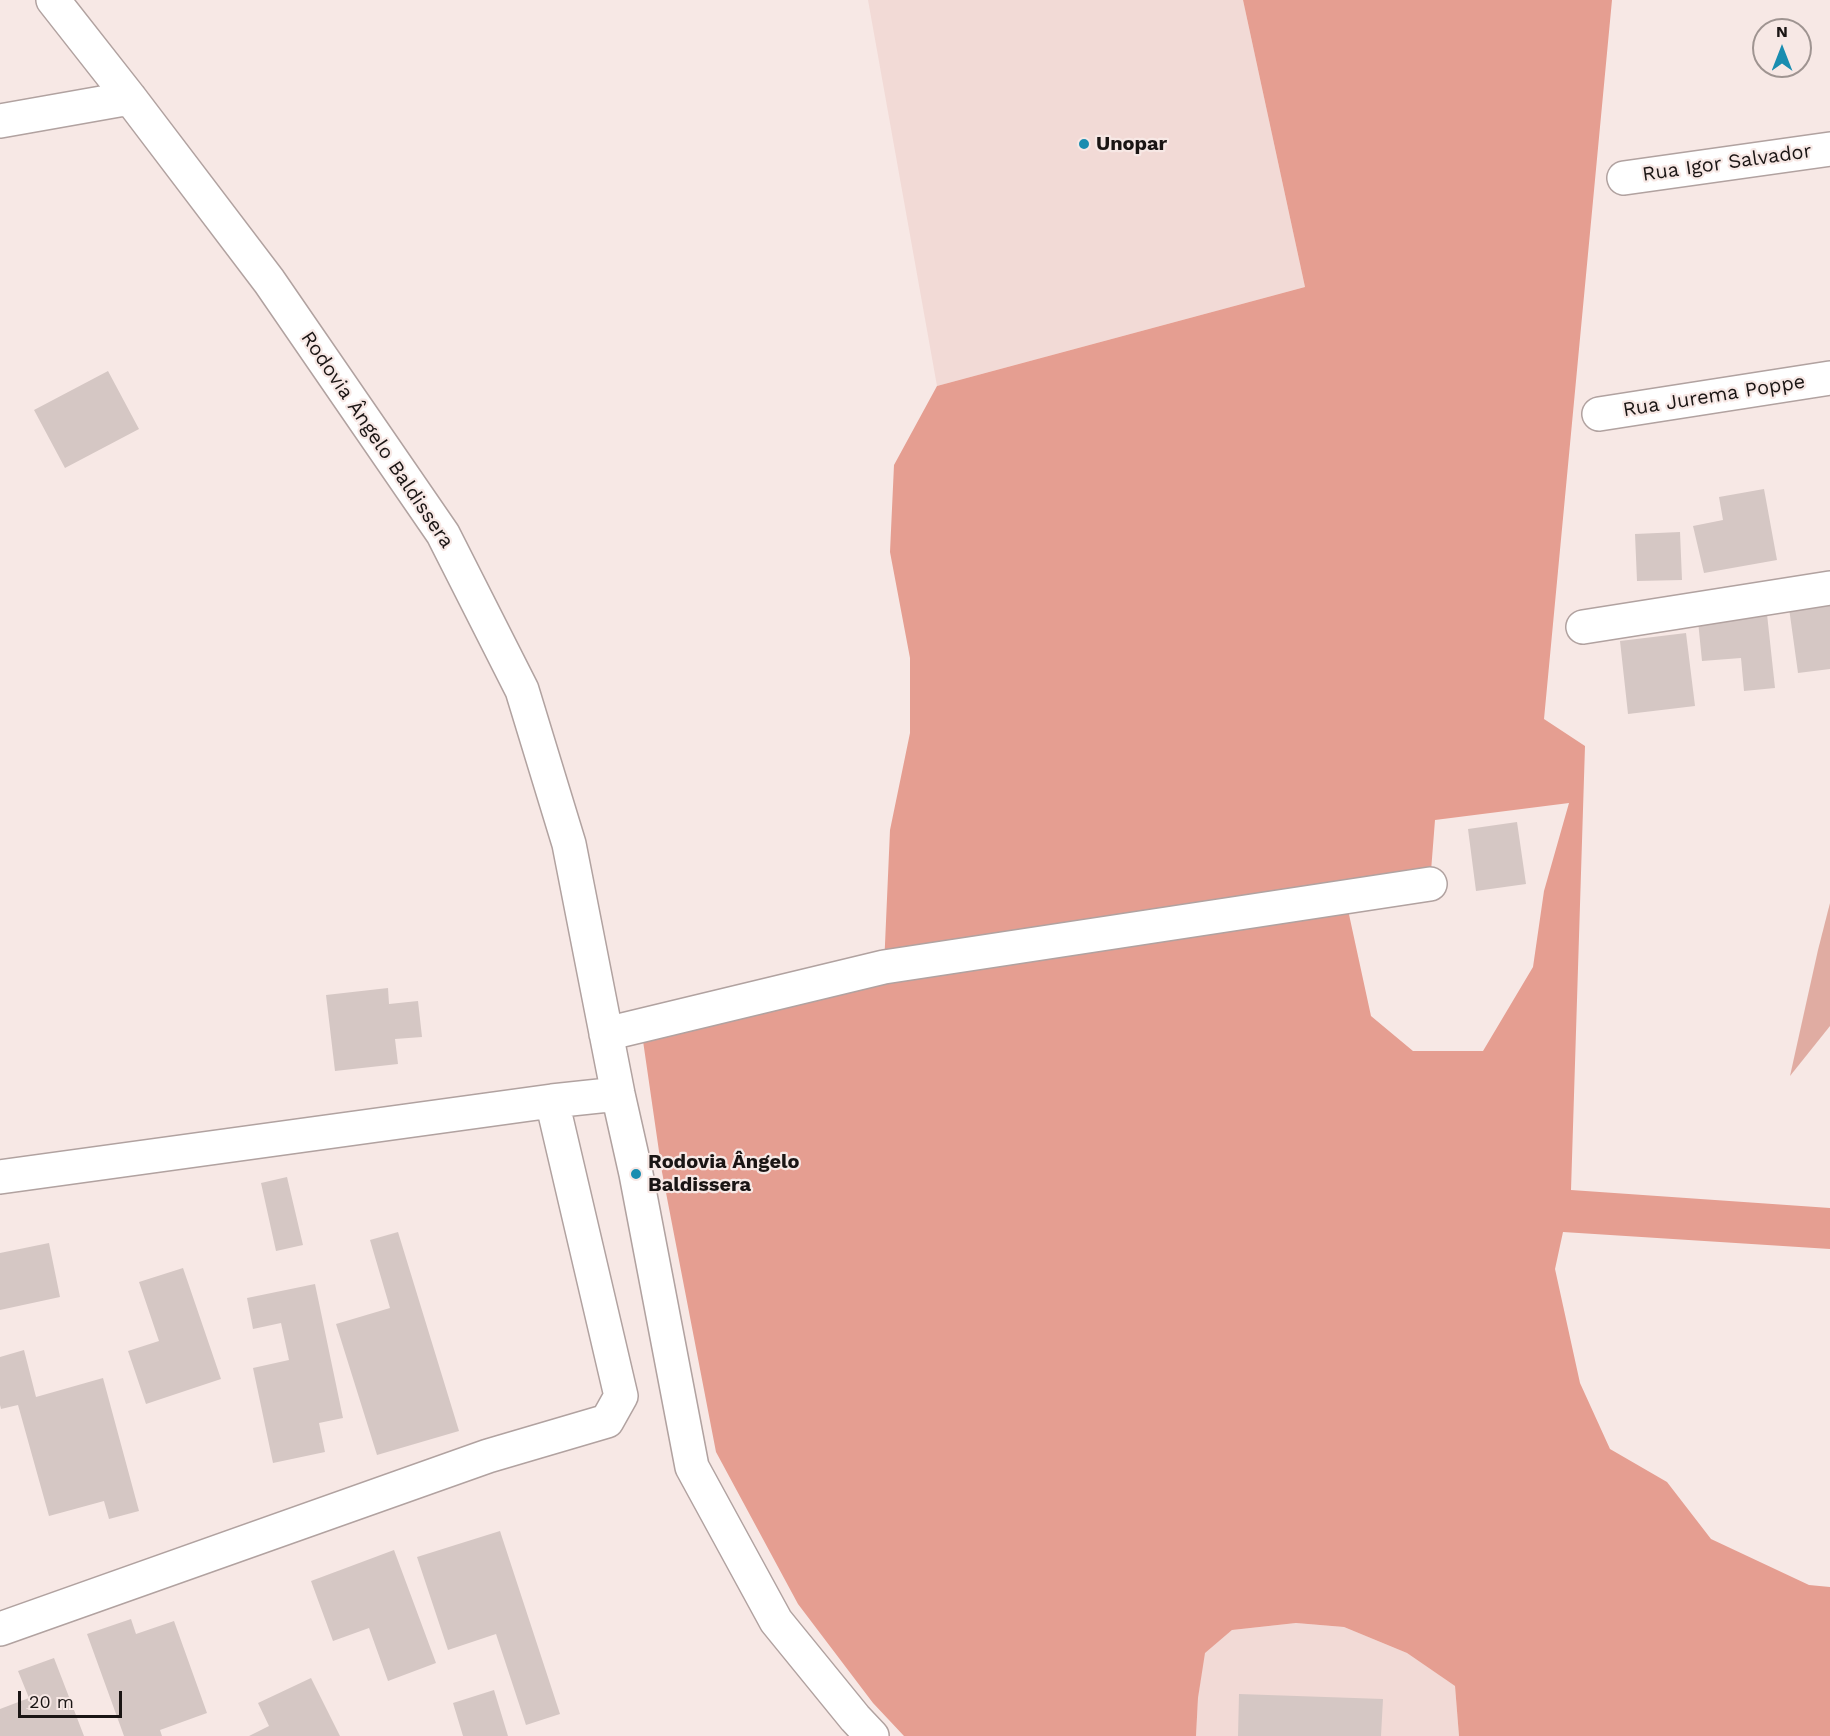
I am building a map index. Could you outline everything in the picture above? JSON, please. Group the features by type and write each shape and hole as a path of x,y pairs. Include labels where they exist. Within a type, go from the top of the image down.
{"street":[{"name":"Rodovia Ângelo Baldissera","path":"53,0 269,281 448,544 522,690 569,844 618,1094 636,1173 692,1467 776,1621 872,1736"},
{"path":"0,121 130,98"},
{"name":"Rua Igor Salvador","path":"1624,178 1830,149"},
{"name":"Rua Jurema Poppe","path":"1599,414 1830,378"},
{"path":"1582,627 1830,588"},
{"path":"606,1034 884,967 1431,884"},
{"path":"0,1177 552,1101 618,1094"},
{"path":"0,1629 488,1456 607,1420 621,1396 552,1101"}],"shaded area":[{"name":"Unopar","path":"868,0 1243,0 1305,287 937,386"},
{"path":"1243,0 1612,0 1544,719 1585,746 1571,1190 1830,1208 1830,1249 1563,1232 1555,1269 1580,1383 1610,1449 1667,1482 1711,1539 1809,1585 1830,1587 1830,1736 1459,1736 1455,1686 1407,1653 1344,1627 1296,1623 1232,1630 1205,1653 1198,1698 1196,1736 904,1736 873,1703 798,1604 716,1452 662,1172 641,1027 884,967 890,830 910,733 910,658 890,552 894,465 937,386 1305,287","holes":["1569,803 1544,891 1533,967 1483,1051 1413,1051 1371,1016 1345,896 1430,884 1435,820"]},
{"path":"1830,903 1830,1026 1790,1076 1818,950"},
{"path":"1296,1623 1344,1627 1407,1653 1455,1686 1459,1736 1196,1736 1204,1653 1232,1630"}],"building":[{"path":"108,371 139,429 65,468 34,410"},
{"path":"1764,489 1777,560 1704,573 1693,526 1723,520 1719,497"},
{"path":"1680,532 1682,580 1637,581 1635,534"},
{"path":"1830,602 1830,669 1798,673 1789,608"},
{"path":"1767,614 1775,688 1744,691 1741,658 1702,661 1698,621"},
{"path":"1686,633 1695,706 1628,714 1620,641"},
{"path":"1517,822 1526,884 1476,891 1468,829"},
{"path":"388,988 389,1004 418,1001 422,1037 395,1039 398,1064 335,1071 326,995"},
{"path":"287,1177 303,1245 276,1251 261,1183"},
{"path":"398,1232 459,1431 377,1455 336,1324 390,1308 370,1240"},
{"path":"49,1243 60,1297 0,1310 0,1253"},
{"path":"183,1268 221,1379 146,1404 128,1351 159,1341 139,1282"},
{"path":"315,1284 343,1418 319,1423 325,1452 273,1463 253,1368 289,1360 281,1323 253,1329 247,1298"},
{"path":"24,1350 36,1397 103,1378 139,1511 109,1519 104,1501 49,1516 18,1405 1,1409 0,1405 0,1357"},
{"path":"500,1531 560,1714 526,1725 496,1634 448,1650 417,1557"},
{"path":"394,1550 436,1663 388,1681 369,1628 333,1641 311,1581"},
{"path":"131,1619 136,1634 174,1621 207,1713 160,1730 162,1736 124,1736 87,1634"},
{"path":"54,1658 84,1736 0,1736 0,1709 29,1698 18,1671"},
{"path":"311,1678 340,1736 249,1736 269,1726 258,1703"},
{"path":"494,1690 508,1736 463,1736 453,1703"},
{"path":"1239,1694 1383,1699 1381,1736 1238,1736"}],"place":[{"name":"Unopar","path":"1084,144"},
{"name":"Rodovia Ângelo Baldissera","path":"636,1174"}]}
